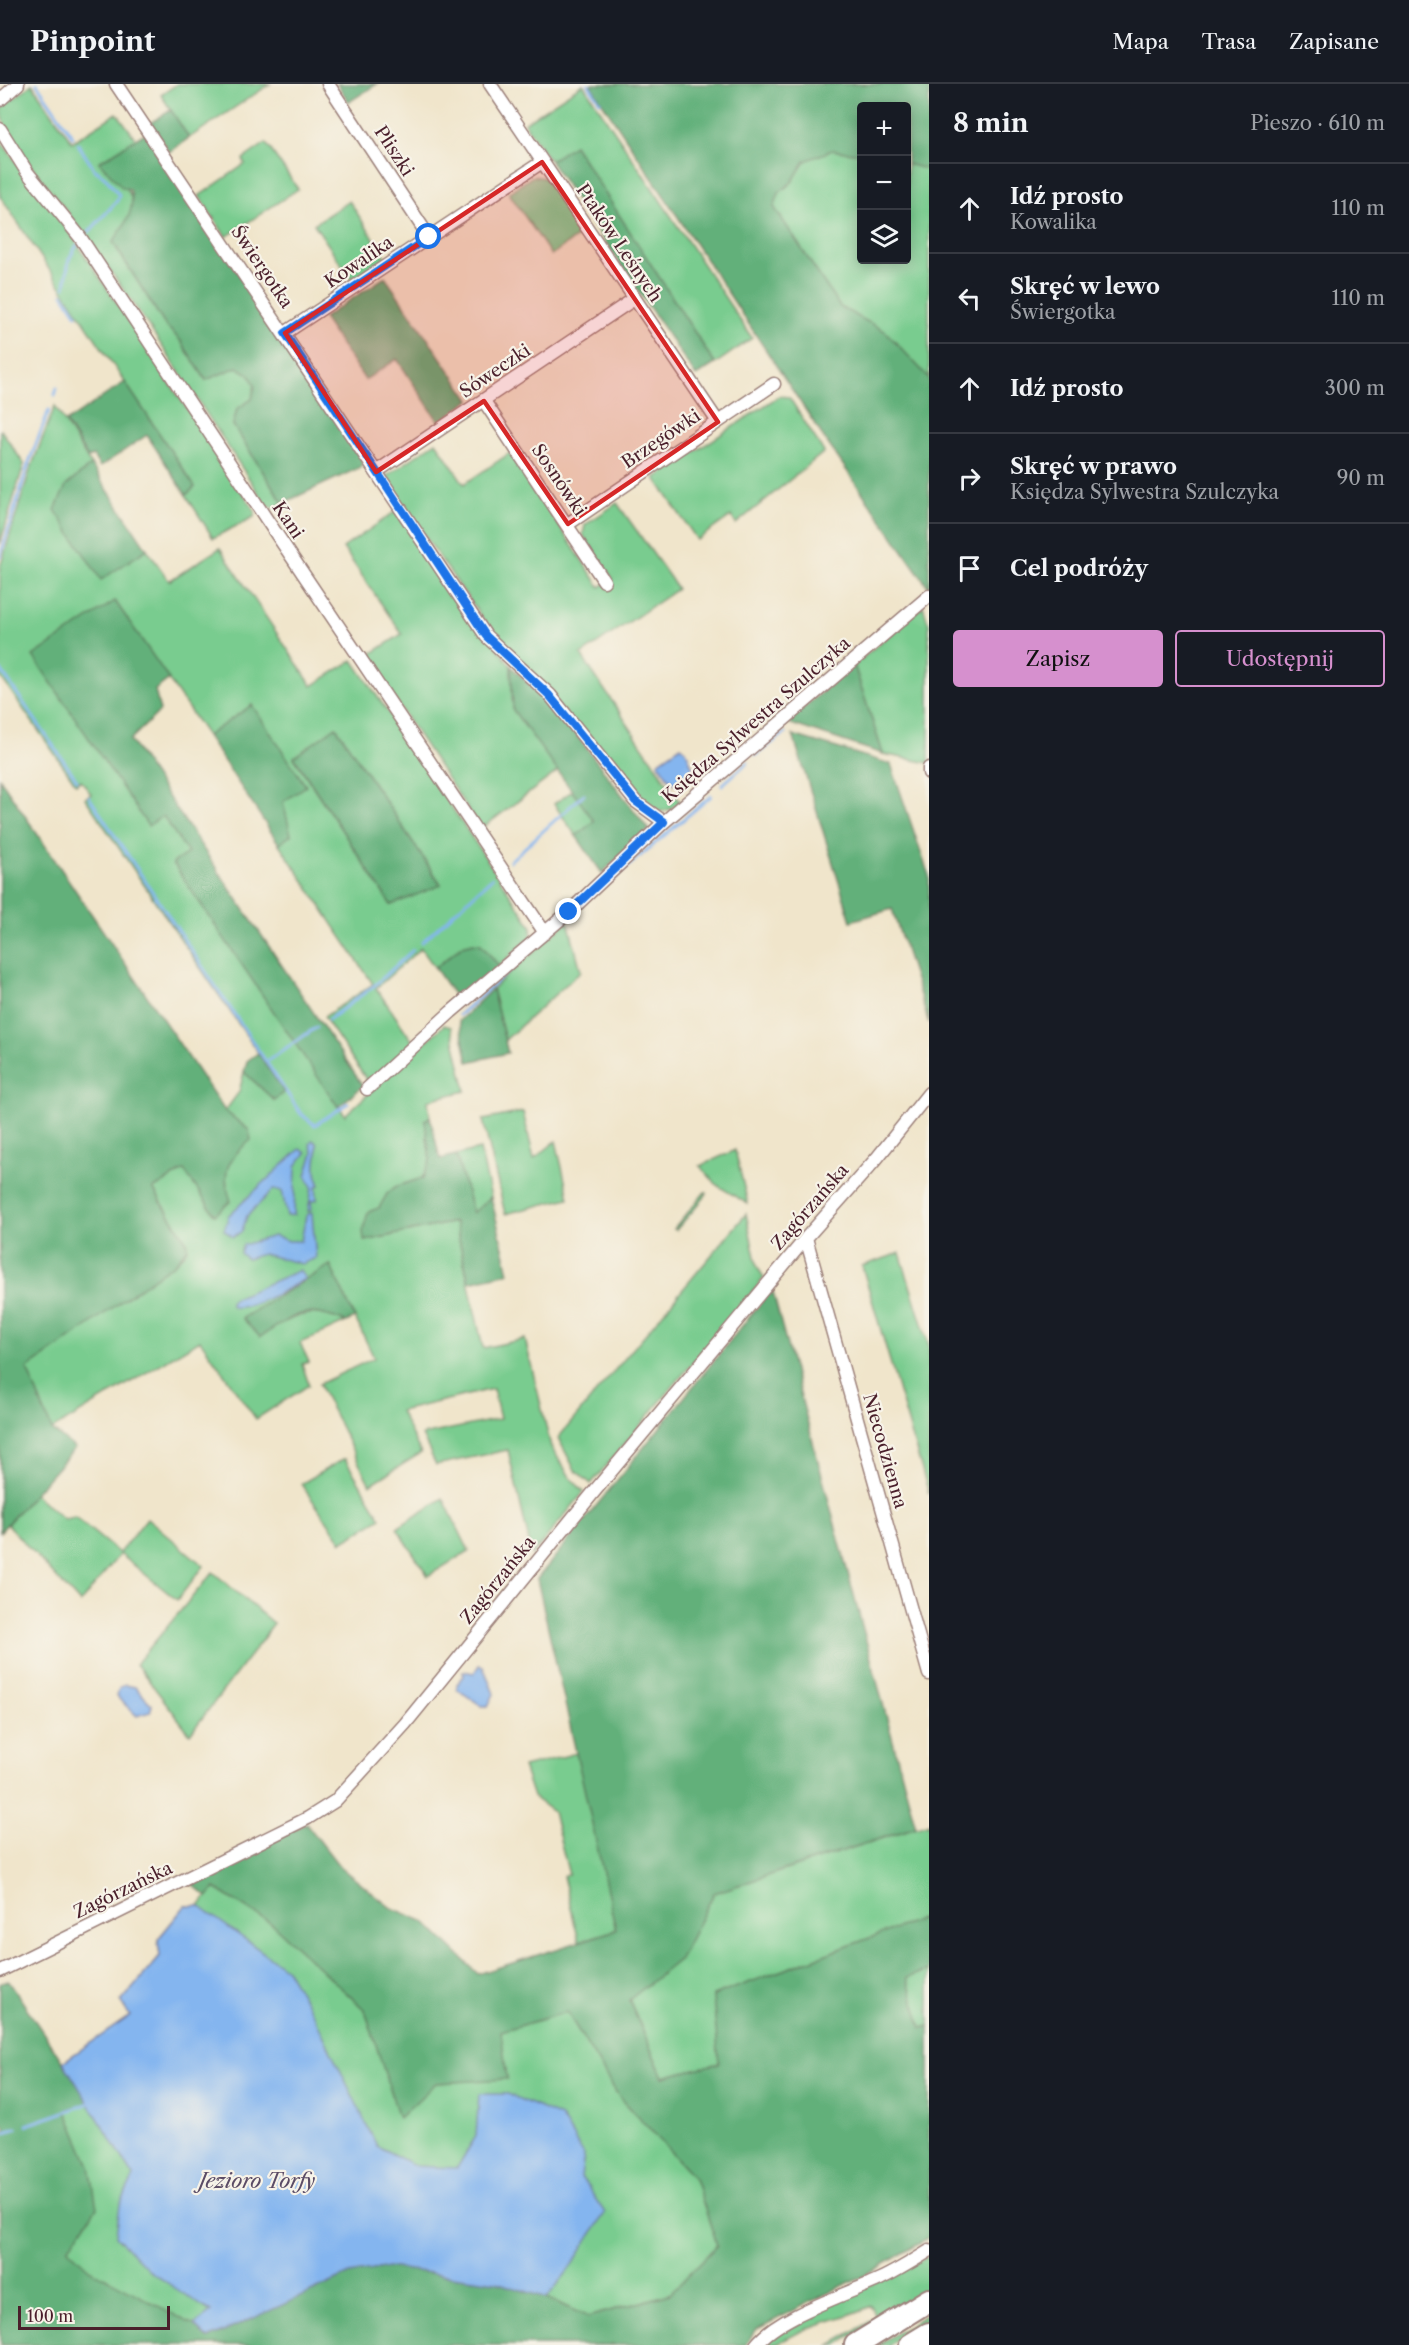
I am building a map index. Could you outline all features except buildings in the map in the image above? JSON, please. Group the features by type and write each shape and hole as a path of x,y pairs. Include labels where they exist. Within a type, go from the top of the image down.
{"highway":[{"path":"856,2345 929,2300"},
{"path":"911,2345 929,2334"}],"street":[{"path":"0,100 18,84"},
{"name":"Świergotka","path":"116,84 486,636 549,695 635,801 664,822"},
{"name":"Pliszki","path":"328,84 429,237"},
{"name":"Ptaków Leśnych","path":"490,84 718,422"},
{"name":"Kani","path":"0,129 27,172 80,237 545,933"},
{"name":"Kowalika","path":"285,333 542,162"},
{"name":"Sóweczki","path":"375,472 634,299"},
{"name":"Brzegówki","path":"568,524 774,384"},
{"name":"Sosnówki","path":"484,401 604,581"},
{"name":"Księdza Sylwestra Szulczyka","path":"367,1089 545,933 664,822 929,596"},
{"path":"929,768 929,773"},
{"name":"Zagórzańska","path":"0,1971 308,1818 335,1801 405,1724 562,1530 806,1238 877,1158 929,1093"},
{"name":"Niecodzienna","path":"806,1238 929,1674"},
{"path":"756,2345 766,2334 782,2323 882,2278 929,2251"}],"highlighted area":[{"path":"542,162 718,422 568,524 484,401 376,472 285,333"}],"green space":[{"path":"32,84 72,142 117,113 136,139 99,162 121,182 131,198 132,206 129,216 113,243 165,325 180,340 206,380 237,367 249,374 255,385 252,399 237,409 233,425 283,503 273,508 267,506 138,310 14,141 3,118 2,108"},
{"path":"177,84 270,84 189,138 161,95"},
{"path":"337,84 377,84 349,102"},
{"path":"583,84 752,338 715,364 574,145 550,161 524,123"},
{"path":"590,84 929,84 929,170 911,165 911,102 857,102 857,153 832,150 805,161 792,182 779,193 774,207 840,307 885,331 929,378 929,588 824,438"},
{"path":"171,110 189,138 169,152 150,123"},
{"path":"145,133 363,461 361,467 283,503 233,425 237,409 252,399 255,385 249,374 237,367 206,380 180,340 165,325 113,242 131,210 130,189 123,188 99,162"},
{"path":"0,140 74,239 255,511 254,517 213,538 186,495 195,487 0,196"},
{"path":"266,143 298,189 226,237 199,196 245,164 243,159"},
{"path":"574,145 715,364 696,376 550,161"},
{"path":"832,150 857,153 857,264 911,264 911,165 929,170 929,378 885,331 840,307 774,207 779,193 792,182 805,161"},
{"path":"533,176 545,178 582,233 551,255 509,193"},
{"path":"349,201 386,257 352,280 314,224"},
{"path":"385,277 470,400 439,422 397,359 365,380 323,318"},
{"path":"125,382 195,487 186,495 147,435 100,467 93,456 88,458 66,422"},
{"path":"779,396 789,397 824,452 736,524 731,516 697,540 655,478"},
{"path":"55,406 91,465 66,486 101,579 147,549 169,581 220,548 312,686 353,660 532,927 531,937 499,966 462,946 435,968 421,948 376,988 413,1042 368,1082 324,1017 373,984 279,844 291,835 252,705 207,736 115,601 34,656 148,825 163,815 188,853 173,863 345,1115 444,1025 451,1027 466,1091 428,1100 430,1117 425,1120 430,1161 422,1178 395,1187 387,1194 379,1208 368,1212 365,1241 455,1222 483,1348 525,1339 551,1447 570,1477 584,1492 532,1555 508,1450 436,1465 422,1435 500,1419 493,1389 400,1411 421,1453 370,1485 319,1384 374,1358 330,1265 285,1322 301,1315 315,1314 330,1316 346,1322 300,1343 309,1362 302,1364 309,1385 256,1419 200,1340 52,1430 27,1369 175,1263 184,1254 187,1242 153,1189 184,1170 215,1215 227,1191 226,1172 232,1154 249,1130 225,1111 239,1092 244,1072 274,1100 263,1060 85,798 91,794 81,780 76,784 0,676 0,567 29,473","holes":["336,727 441,884 391,905 294,758"]},
{"path":"0,431 24,464 0,544"},
{"path":"436,442 464,484 510,453 600,587 613,579 583,535 585,525 617,503 671,579 677,589 581,655 680,802 672,808 661,811 649,807 506,652 384,478"},
{"path":"91,465 147,549 101,580 55,510 66,486"},
{"path":"396,511 511,666 513,710 558,771 481,829 366,657 402,634 343,548"},
{"path":"115,601 169,679 155,690 160,711 130,740 363,1086 338,1107 173,863 188,853 163,816 148,826 33,656"},
{"path":"923,606 929,625 929,763 883,754 854,665"},
{"path":"854,665 883,754 791,724 789,720"},
{"path":"511,666 568,724 649,830 602,873 576,836 594,821 513,710"},
{"path":"252,705 306,786 283,802 291,835 279,844 207,736"},
{"path":"336,727 441,885 391,905 294,757"},
{"path":"793,735 891,764 929,876 929,1023 892,909 851,921"},
{"path":"0,779 225,1111 249,1130 251,1140 237,1153 228,1166 226,1182 231,1201 215,1215 184,1170 153,1189 187,1242 187,1249 175,1263 27,1369 52,1430 75,1448 0,1532"},
{"path":"572,791 595,821 576,836 554,804"},
{"path":"568,921 581,971 505,1040 492,989"},
{"path":"473,943 481,944 499,966 461,1001 455,997 435,968 462,946"},
{"path":"492,989 508,1053 468,1062 459,1021"},
{"path":"258,1053 284,1092 274,1100 244,1072 247,1061"},
{"path":"523,1112 534,1159 556,1141 569,1198 505,1214 483,1120"},
{"path":"430,1117 440,1159 456,1155 473,1213 491,1197 509,1273 469,1282 455,1222 364,1241 363,1230 368,1212 379,1208 387,1194 395,1187 423,1178 430,1161 425,1120"},
{"path":"480,1149 491,1197 473,1213 456,1155"},
{"path":"735,1150 748,1204 718,1186 700,1166"},
{"path":"707,1192 704,1198 676,1230 674,1229"},
{"path":"746,1214 757,1266 764,1278 591,1484 575,1470 558,1438"},
{"path":"900,1253 929,1346 929,1494 862,1266"},
{"path":"330,1265 355,1318 346,1322 319,1314 301,1314 260,1337 242,1318"},
{"path":"772,1289 916,1827 714,1893 680,1959 629,2000 663,2077 719,2063 713,1996 929,1916 929,1970 907,1978 922,2028 929,2026 929,2238 878,2268 757,2329 745,2345 0,2345 0,2131 6,2129 0,2119 0,1984 8,1980 90,2103 66,2110 90,2166 97,2208 68,2249 89,2269 194,2325 208,2339 350,2274 388,2267 496,2282 547,2298 588,2317 670,2294 717,2245 695,2178 618,2095 567,2012 501,2031 507,2079 436,2083 399,2118 365,2010 272,1924 215,1888 207,1897 192,1884 306,1823 340,1867 390,1907 425,1922 478,1974 616,1930 537,1579"},
{"path":"343,1459 381,1518 342,1542 301,1484"},
{"path":"34,1494 64,1519 75,1517 119,1553 147,1518 204,1566 177,1600 120,1554 80,1603 7,1524"},
{"path":"443,1498 469,1551 428,1576 397,1528"},
{"path":"213,1572 274,1624 190,1734 136,1664"},
{"path":"577,1753 616,1930 579,1941 563,1876 569,1875 553,1812 533,1797 523,1767"},
{"path":"929,1823 929,1916 713,1996 720,2063 663,2077 629,1999 680,1959 714,1893"},
{"name":"Jezioro Torfy","path":"215,1888 272,1924 365,2010 399,2117 436,2083 507,2078 500,2031 567,2012 618,2095 695,2178 717,2245 670,2294 588,2317 547,2298 496,2282 208,2339 101,2345 0,2134 90,2103 63,2062 130,2016 121,2002 160,1956 158,1939 185,1906 199,1906"},
{"path":"929,1970 929,2026 922,2028 906,1978"},
{"path":"929,2256 929,2289 837,2345 830,2345 876,2318 871,2306 807,2329 781,2342 763,2345 791,2323"},
{"path":"929,2313 929,2321 888,2345 877,2345"}],"water":[{"path":"681,746 686,750 695,774 688,780 677,784 670,780 658,762"},
{"path":"312,1140 317,1143 316,1168 320,1185 316,1186 317,1200 311,1201 312,1210 308,1211 312,1187 306,1175 313,1153 310,1144"},
{"path":"300,1149 306,1153 296,1166 294,1215 287,1216 282,1191 274,1189 247,1216 242,1231 233,1237 224,1230 229,1215"},
{"path":"312,1214 316,1258 302,1264 263,1254 247,1259 240,1253 243,1245 274,1236 289,1241 301,1241 306,1216"},
{"path":"300,1270 305,1279 289,1288 259,1302 232,1307 230,1302 233,1299"},
{"path":"479,1665 483,1666 494,1694 488,1706 482,1706 457,1689 457,1684 464,1676 463,1671 474,1673"},
{"path":"125,1685 135,1687 152,1705 150,1712 137,1716 116,1696 119,1689"},
{"name":"Jezioro Torfy","path":"185,1906 199,1906 286,1969 313,2014 377,2146 416,2166 457,2168 476,2136 479,2094 508,2094 561,2117 584,2155 581,2177 605,2213 568,2271 547,2298 496,2282 388,2267 350,2274 208,2339 194,2325 211,2312 151,2272 116,2236 120,2205 134,2176 63,2062 130,2016 121,2002 160,1956 158,1939"}],"waterway":[{"path":"37,84 73,137"},
{"path":"588,84 600,102"},
{"path":"78,144 94,169 106,178 119,195 117,201 89,232"},
{"path":"65,287 69,259 77,245"},
{"path":"63,294 77,315"},
{"path":"55,395 57,388"},
{"path":"0,557 28,465 49,410"},
{"path":"0,669 77,780"},
{"path":"756,755 785,733"},
{"path":"722,785 748,762"},
{"path":"510,861 584,794"},
{"path":"608,883 711,796"},
{"path":"89,797 301,1114 315,1125 348,1103"},
{"path":"422,942 492,878"},
{"path":"328,1020 375,985 413,950"},
{"path":"459,1015 514,966"},
{"path":"267,1061 317,1027"},
{"path":"27,2125 90,2103"},
{"path":"0,2134 17,2128"}],"route":[{"path":"429,237 285,333 375,472 486,636 515,666 549,695 635,801 647,812 664,822 569,912"}]}
